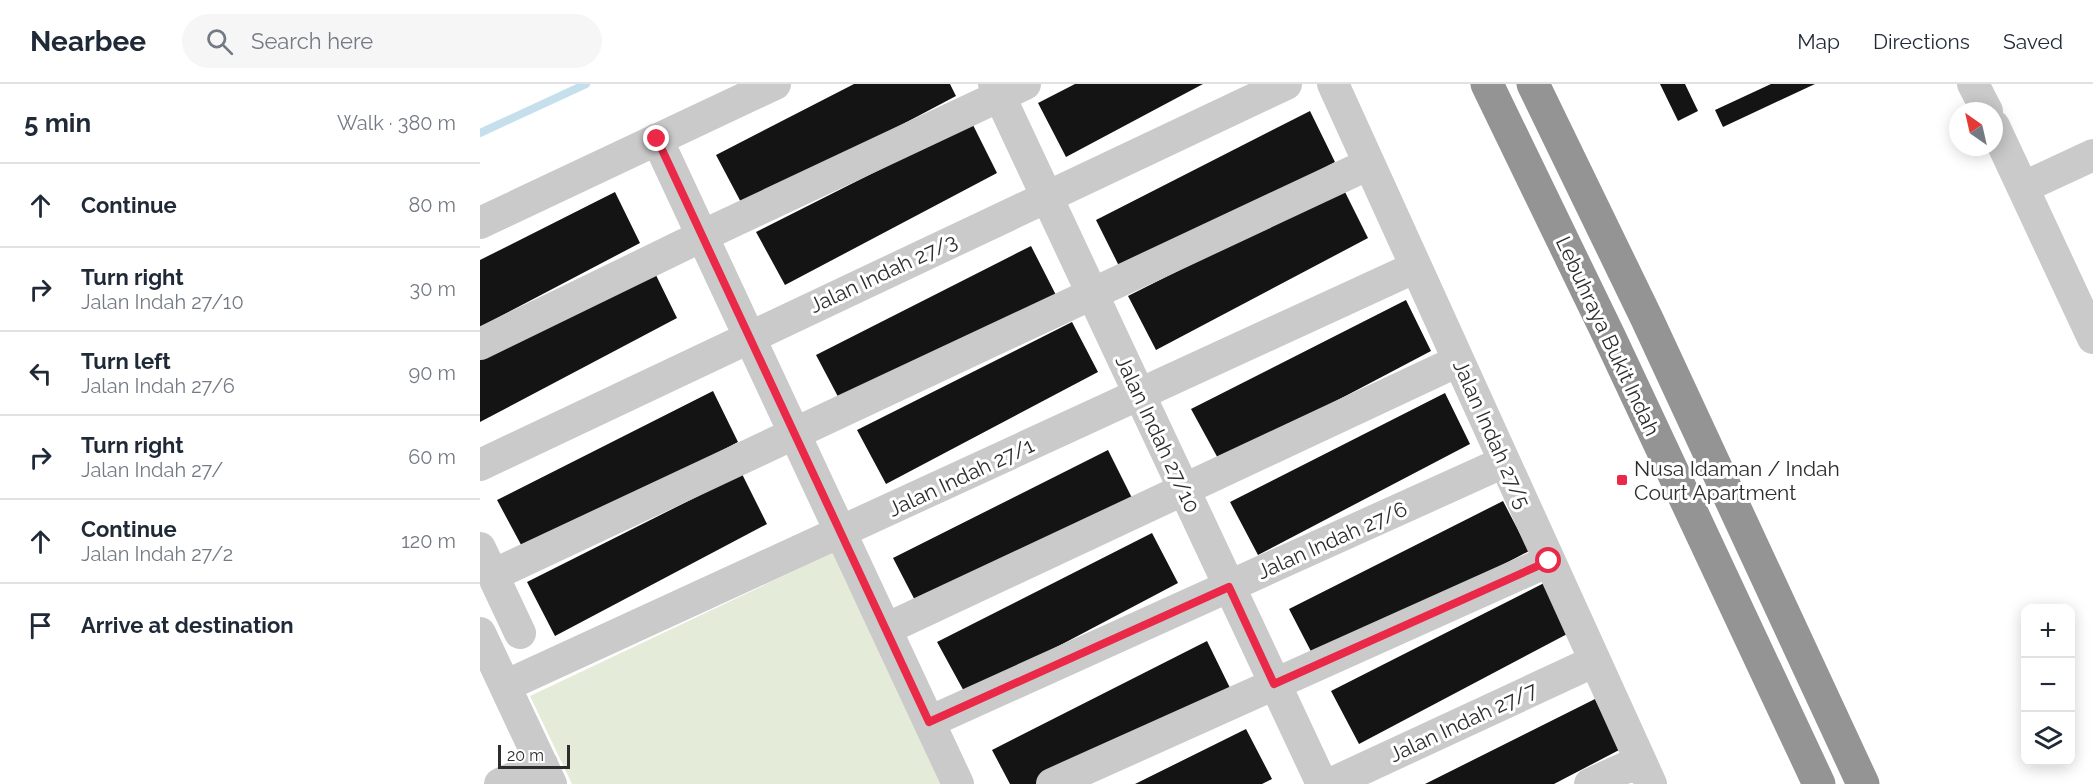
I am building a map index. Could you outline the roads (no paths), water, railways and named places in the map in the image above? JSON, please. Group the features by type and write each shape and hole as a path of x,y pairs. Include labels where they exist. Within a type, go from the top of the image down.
{"highway":[{"name":"Lebuhraya Bukit Indah","path":"1487,84 1610,338 1819,784"},
{"name":"Lebuhraya Bukit Indah","path":"1533,84 1647,319 1863,784"}],"street":[{"path":"480,223 775,84"},
{"name":"Jalan Indah 27/3","path":"480,465 1286,84"},
{"name":"Jalan Indah 27/5","path":"1333,84 1646,772"},
{"path":"1973,84 1982,102"},
{"path":"480,344 1006,88"},
{"name":"Jalan Indah 27/10","path":"1006,88 1047,196 1322,784"},
{"path":"657,139 958,784"},
{"path":"2003,144 2093,338"},
{"path":"2024,187 2093,155"},
{"path":"520,633 487,562 794,433 1369,164"},
{"name":"Jalan Indah 27/1","path":"495,680 841,532 1416,267"},
{"path":"886,629 1458,361"},
{"name":"Jalan Indah 27/6","path":"929,722 1504,462"},
{"path":"1052,784 1549,561"},
{"path":"480,633 495,680 546,774 500,784"},
{"name":"Jalan Indah 27/7","path":"1330,784 1595,661"},
{"path":"1590,784 1646,772"}],"waterway":[{"path":"480,133 586,84"}],"place":[{"name":"Nusa Idaman / Indah Court Apartment","path":"1622,480"}]}
